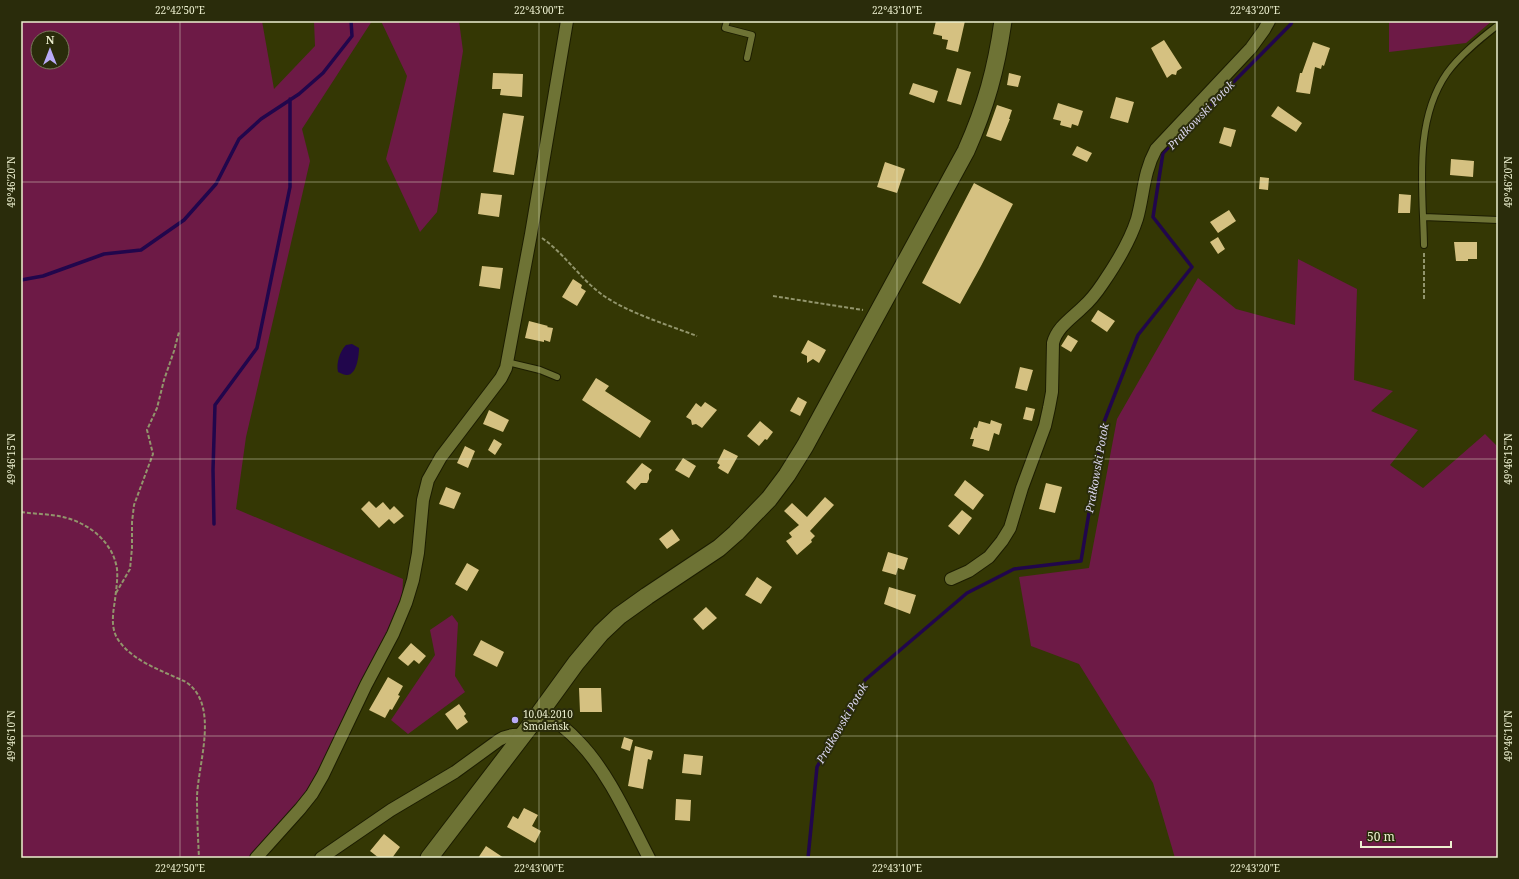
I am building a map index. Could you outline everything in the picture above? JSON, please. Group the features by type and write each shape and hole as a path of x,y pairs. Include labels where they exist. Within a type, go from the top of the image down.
{"street":[{"path":"256,858 300,809 312,794 323,775 366,685 393,634 406,603 413,580 418,553 423,500 428,480 441,457 501,378 507,362 531,234 567,21"},
{"path":"429,858 576,663 601,633 619,616 718,548 745,524 769,499 787,475 805,446 966,151 978,125 990,90 1003,21"},
{"path":"951,580 969,571 988,557 1010,528 1049,408 1052,392 1053,343 1055,336 1062,326 1093,297 1127,243 1137,219 1148,166 1156,149 1250,48 1269,21"},
{"path":"542,710 580,742 594,759 650,858"},
{"path":"321,858 391,810 455,772 506,735 522,735"}],"lane":[{"path":"727,21 725,28 752,35 747,58"},
{"path":"1424,245 1421,169 1429,115 1436,93 1452,66 1467,51 1498,25"},
{"path":"1424,217 1498,220"},
{"path":"507,362 540,370 557,377"}],"path":[{"path":"531,234 539,236 553,245 578,273 603,295 620,306 697,336"},
{"path":"1424,245 1424,301"},
{"path":"773,296 878,312"},
{"path":"116,594 130,569 134,505 153,454 147,430 157,408 179,332"},
{"path":"21,512 64,517 86,526 103,539 113,554 117,570 116,594 112,622 118,640 128,651 140,660 193,686 203,704 205,722 197,797 199,858"}],"shaded area":[{"path":"21,21 262,21 274,89 315,46 314,21 372,21 302,129 310,161 246,437 236,509 403,579 402,602 307,795 253,858 21,858"},
{"path":"381,21 459,21 463,51 437,212 420,232 386,159 407,76"},
{"path":"1389,21 1492,21 1466,43 1389,52"},
{"path":"1298,259 1357,289 1354,380 1393,391 1371,411 1418,430 1390,465 1423,488 1485,434 1498,447 1498,858 1175,858 1153,783 1079,664 1031,646 1019,577 1089,568 1117,419 1198,278 1236,309 1295,325"},
{"path":"352,344 359,348 358,360 353,372 345,375 338,372 338,361 340,354 346,345"},
{"path":"452,615 458,623 455,676 465,692 408,734 391,720 435,655 430,630"}],"building":[{"path":"936,21 965,21 958,52 946,49 948,40 942,39 942,36 933,34"},
{"path":"1164,40 1182,68 1177,71 1176,75 1172,74 1167,78 1151,48"},
{"path":"1313,42 1330,48 1324,66 1322,65 1321,69 1315,67 1310,94 1296,92 1300,73 1302,73"},
{"path":"957,68 971,72 961,105 947,101"},
{"path":"493,73 523,74 522,97 500,95 501,89 492,89"},
{"path":"1009,73 1021,76 1018,87 1007,85"},
{"path":"913,83 938,91 934,103 909,94"},
{"path":"1116,97 1134,102 1128,123 1110,118"},
{"path":"1058,103 1083,111 1078,126 1072,124 1071,128 1060,125 1061,121 1053,119"},
{"path":"997,105 1012,110 1001,141 986,136"},
{"path":"1278,106 1302,123 1296,132 1271,116"},
{"path":"503,113 524,116 514,175 493,172"},
{"path":"1224,127 1236,130 1231,147 1219,143"},
{"path":"1077,146 1092,153 1087,162 1072,155"},
{"path":"1451,159 1474,161 1473,177 1450,175"},
{"path":"885,162 905,169 897,193 877,187"},
{"path":"1260,177 1269,178 1268,190 1259,189"},
{"path":"974,183 1013,204 960,304 922,283"},
{"path":"481,193 502,195 499,217 478,214"},
{"path":"1399,194 1411,195 1410,213 1398,213"},
{"path":"1229,210 1236,221 1218,233 1210,222"},
{"path":"1218,237 1225,249 1218,254 1210,242"},
{"path":"1454,242 1477,242 1477,259 1456,261"},
{"path":"482,266 503,268 500,289 479,286"},
{"path":"573,279 582,285 581,288 586,291 577,306 562,297"},
{"path":"1098,310 1115,321 1107,332 1091,321"},
{"path":"529,321 553,328 550,342 525,338"},
{"path":"1068,335 1078,341 1071,352 1061,346"},
{"path":"808,340 826,350 819,363 813,359 807,363 807,356 801,353"},
{"path":"1020,367 1033,370 1027,391 1015,388"},
{"path":"596,378 609,386 605,391 651,421 640,438 582,400"},
{"path":"798,397 807,402 800,416 790,411"},
{"path":"705,402 717,410 702,428 696,424 692,425 691,420 686,417 696,403 701,407"},
{"path":"1026,407 1035,409 1032,421 1023,419"},
{"path":"489,410 509,420 503,432 483,424"},
{"path":"991,420 1002,424 999,435 994,433 989,451 972,446 974,439 970,439 974,427 977,428 979,421 990,424"},
{"path":"760,421 773,432 767,440 765,439 759,446 747,436"},
{"path":"494,439 502,444 495,455 488,450"},
{"path":"465,446 475,451 468,468 457,463"},
{"path":"724,449 738,456 728,474 718,468 720,465 717,463"},
{"path":"683,458 696,466 689,478 675,470"},
{"path":"642,463 652,470 649,474 647,483 641,483 635,490 626,482"},
{"path":"965,480 984,495 973,510 954,495"},
{"path":"1046,483 1062,487 1055,513 1039,509"},
{"path":"446,487 461,493 454,509 439,504"},
{"path":"825,497 834,505 810,531 815,536 811,540 812,542 797,555 786,541 792,537 789,533 799,525 784,511 792,503 807,517"},
{"path":"369,501 376,508 383,502 390,510 394,506 404,516 394,524 389,519 379,528 361,509"},
{"path":"962,510 972,518 959,535 948,526"},
{"path":"672,529 680,540 667,549 659,539"},
{"path":"888,552 908,558 904,570 898,568 896,575 882,571"},
{"path":"467,563 479,570 467,591 455,584"},
{"path":"757,577 772,587 761,604 745,595"},
{"path":"889,587 916,595 910,614 884,604"},
{"path":"706,607 717,618 703,630 693,619"},
{"path":"481,640 504,652 497,667 473,655"},
{"path":"411,643 426,656 419,664 414,660 408,666 398,658"},
{"path":"388,677 403,686 398,695 400,696 392,710 390,709 385,718 369,710"},
{"path":"579,688 601,688 602,712 580,712"},
{"path":"459,704 466,714 464,716 468,722 457,730 445,714"},
{"path":"624,737 633,740 630,751 621,748"},
{"path":"635,746 653,751 651,760 648,759 643,789 628,786"},
{"path":"684,754 703,756 701,775 682,773"},
{"path":"676,799 691,800 690,821 675,820"},
{"path":"524,808 538,815 532,826 541,831 535,843 507,827 513,816 518,819"},
{"path":"384,834 400,847 392,858 379,858 370,851"},
{"path":"486,846 504,858 478,858"}],"waterway":[{"path":"21,280 43,276 104,254 141,250 184,220 216,184 239,139 261,119 299,94 323,73 352,36 351,21"},
{"name":"Prałkowski Potok","path":"808,858 817,767 865,680 967,593 1014,569 1081,561 1104,422 1138,335 1192,267 1153,217 1163,153 1291,24 1292,21"},
{"path":"214,524 213,470 215,405 257,348 290,187 290,99"}],"place":[{"name":"10.04.2010 Smoleńsk","path":"515,720"}]}
